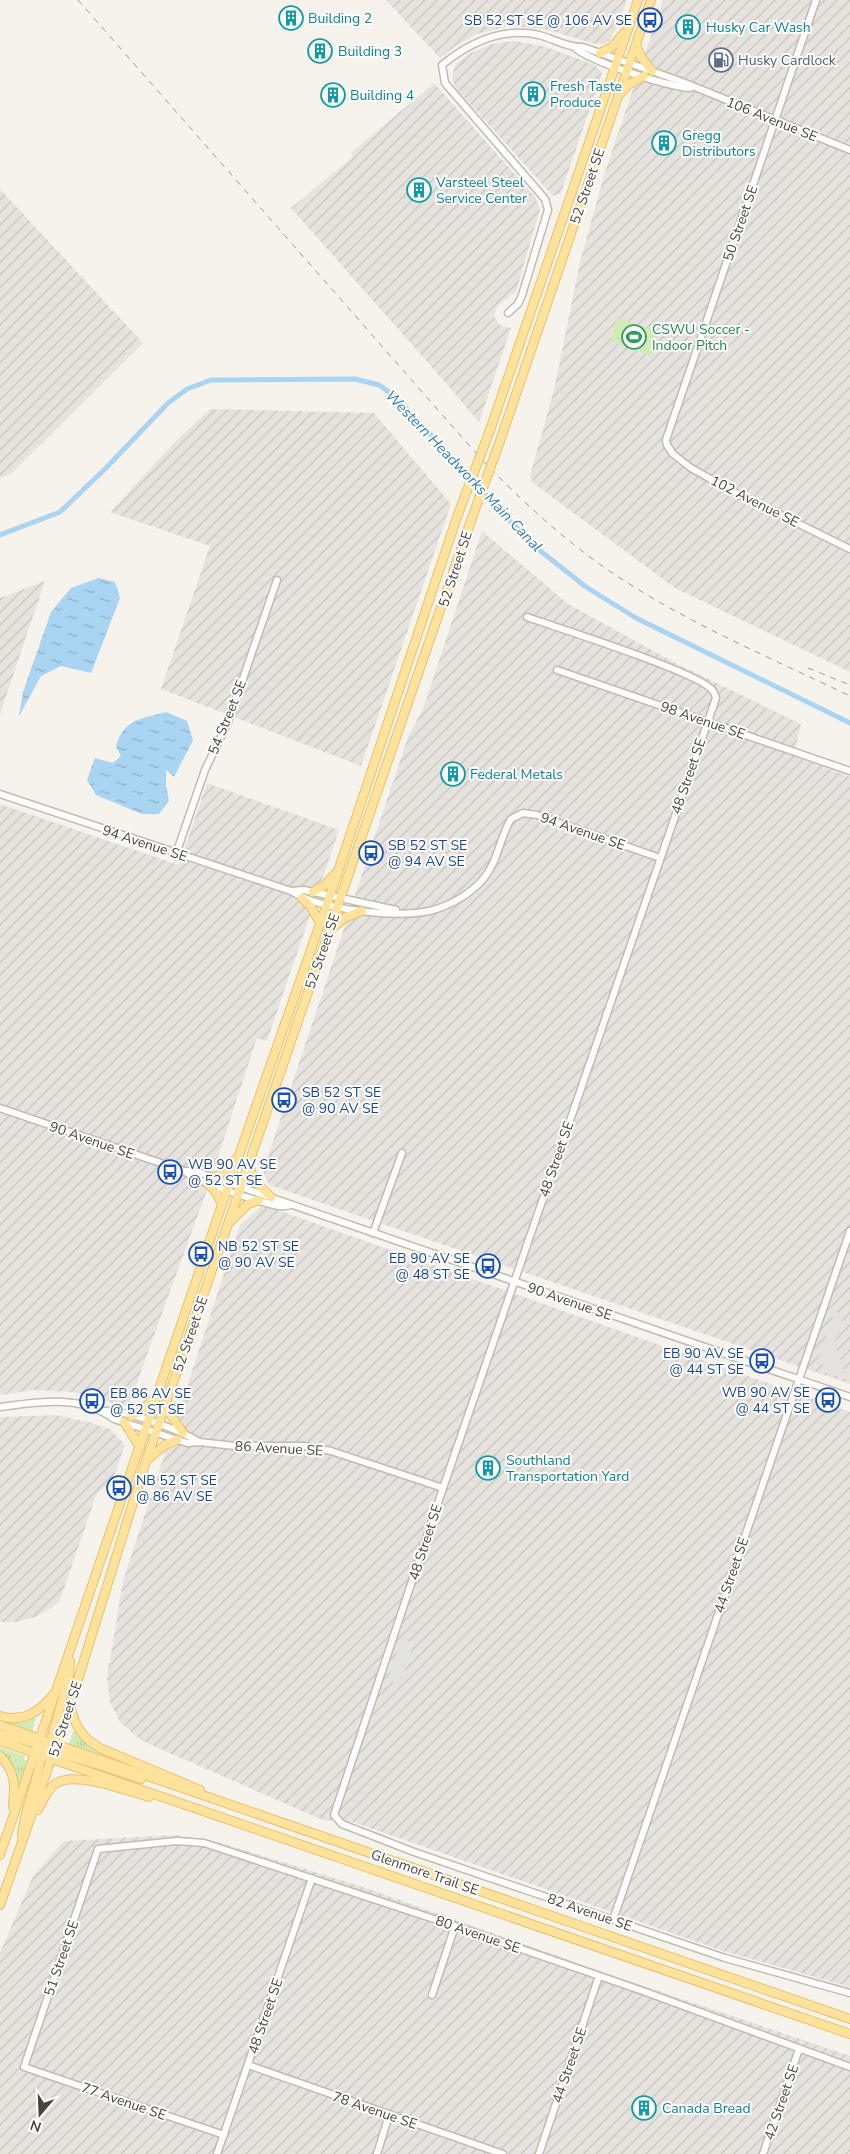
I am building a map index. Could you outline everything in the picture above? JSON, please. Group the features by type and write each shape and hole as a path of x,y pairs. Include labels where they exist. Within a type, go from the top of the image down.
{"main road":[{"name":"52 Street SE","path":"0,1905 26,1832 46,1749 57,1690 228,1186 328,901 457,517 490,430 638,0"},
{"name":"52 Street SE","path":"0,1856 12,1820 46,1749 70,1706 146,1461 166,1408 227,1225 241,1191 329,930 500,441 651,0"},
{"path":"600,53 612,47 628,30"},
{"path":"636,44 641,57 652,71"},
{"path":"617,99 628,85 644,76"},
{"path":"313,892 325,885 338,870"},
{"path":"302,898 311,907 320,923"},
{"path":"329,930 346,917 362,911"},
{"path":"214,1178 239,1155"},
{"path":"249,1166 252,1177 271,1197"},
{"path":"207,1183 215,1191 222,1204"},
{"path":"227,1225 248,1204 259,1200"},
{"path":"131,1416 140,1412 159,1394"},
{"path":"166,1408 183,1433"},
{"path":"124,1422 140,1446"},
{"path":"146,1461 165,1445 177,1440"},
{"path":"21,1846 23,1822 69,1676 71,1652"},
{"path":"0,1716 16,1718 36,1713 57,1690"},
{"path":"70,1706 73,1718 82,1735 100,1748 241,1808"},
{"name":"Glenmore Trail SE","path":"0,1725 46,1749 212,1814 850,2034"},
{"path":"0,1734 46,1749"},
{"name":"Glenmore Trail SE","path":"0,1741 46,1749 163,1786 202,1795 850,2019"},
{"path":"0,1756 11,1770 14,1779 12,1820"},
{"path":"26,1832 47,1793 55,1784 64,1780 86,1780 212,1814"}],"street":[{"name":"50 Street SE","path":"666,445 669,428 816,0"},
{"path":"508,314 518,304 522,295 546,218 548,204 539,191 445,83 442,65 460,50 494,35 514,33 538,35 574,47 584,47 600,53 616,63"},
{"path":"574,47 582,54 616,63"},
{"name":"106 Avenue SE","path":"616,63 652,71 850,150"},
{"name":"106 Avenue SE","path":"628,67 644,76 675,86 695,89"},
{"name":"102 Avenue SE","path":"666,445 672,454 691,468 732,491 850,549"},
{"name":"54 Street SE","path":"176,854 205,770 228,722 277,580"},
{"name":"48 Street SE","path":"335,1818 334,1810 443,1488 716,698 713,691 698,680 652,661 527,617"},
{"name":"98 Avenue SE","path":"557,670 850,771"},
{"name":"94 Avenue SE","path":"0,794 176,854 292,890 313,892 328,901"},
{"name":"94 Avenue SE","path":"339,903 362,911 428,911 445,906 467,894 484,878 492,865 511,819 523,813 537,815 660,858"},
{"name":"94 Avenue SE","path":"292,890 302,898 339,903 379,905 405,912"},
{"name":"90 Avenue SE","path":"0,1108 184,1171 194,1171 214,1178 259,1200 282,1207 291,1205"},
{"path":"373,1233 402,1153"},
{"name":"90 Avenue SE","path":"184,1171 192,1178 207,1183 228,1186"},
{"name":"90 Avenue SE","path":"241,1191 271,1197 850,1397"},
{"name":"44 Street SE","path":"613,1920 850,1232"},
{"name":"86 Avenue SE","path":"0,1407 43,1401 78,1403 104,1411 124,1422 183,1433 199,1442"},
{"name":"86 Avenue SE","path":"104,1411 114,1410 131,1416 148,1426"},
{"name":"86 Avenue SE","path":"158,1429 177,1440 187,1443 199,1442 235,1446 305,1446 331,1451 443,1488"},
{"name":"82 Avenue SE","path":"335,1818 342,1824 414,1852 613,1920 764,1970 850,1993"},
{"name":"80 Avenue SE","path":"98,1849 177,1841 204,1843 455,1926 850,2067"},
{"name":"51 Street SE","path":"24,2066 98,1849"},
{"name":"48 Street SE","path":"217,2154 312,1878"},
{"path":"432,1995 455,1926"},
{"name":"44 Street SE","path":"539,2154 599,1976"},
{"name":"42 Street SE","path":"763,2154 799,2049"},
{"name":"78 Avenue SE","path":"248,2065 503,2154"},
{"name":"77 Avenue SE","path":"24,2066 224,2134"},
{"path":"377,2154 389,2115"}],"shaded area":[{"path":"386,0 627,0 617,27 609,41 603,44 595,44 545,29 509,26 477,34 454,47 440,58"},
{"path":"663,0 850,0 850,672 675,588 533,483 530,476 554,390 580,262 605,172"},
{"path":"514,41 543,46 595,65 602,73 561,193 553,196 456,88 452,79 455,65 469,54 491,44"},
{"path":"434,83 535,197 540,209 516,292 512,295 509,294 510,296 498,305 494,316 500,325 511,328 479,422 291,208 347,162 353,156 351,153"},
{"path":"0,189 143,343 11,474 0,478"},
{"path":"210,409 374,413 451,504 361,766 161,689 210,546 110,512 174,443"},
{"path":"482,531 568,604 679,665 801,724 794,756 850,777 850,1384 269,1185 263,1171 408,737 423,709"},
{"path":"45,581 0,714 0,598"},
{"path":"207,783 339,830 267,1041 257,1038 207,1190 128,1407 73,1392 33,1390 0,1395 0,804 179,865"},
{"path":"263,1205 850,1412 850,1987 723,1951 353,1822 323,1820 142,1741 120,1722 110,1702 107,1677 109,1663 112,1661 110,1660 123,1581 240,1225"},
{"path":"835,1311 844,1315 832,1350 833,1352 837,1350 843,1364 839,1366 840,1368 850,1371 850,1381 822,1371 824,1365 817,1363"},
{"path":"56,1415 110,1429 125,1445 112,1481 97,1493 60,1600 50,1609 35,1617 17,1622 0,1622 0,1417"},
{"path":"402,1639 414,1643 400,1684 387,1680"},
{"path":"177,1835 221,1843 360,1886 611,1975 850,2056 850,2154 0,2154 0,1953 33,1876 64,1841"}],"green space":[{"name":"CSWU Soccer - Indoor Pitch","path":"617,317 659,332 651,356 610,341"},
{"path":"36,1716 32,1732 6,1722 6,1720 24,1720"},
{"path":"76,1730 112,1756 111,1758 69,1744 73,1731"},
{"path":"0,1747 25,1756 24,1760 28,1761 20,1783 12,1765 0,1753"}],"water":[{"path":"99,578 115,582 120,598 91,673 61,666 41,676 19,716 23,692 51,612 71,588"},
{"path":"166,712 187,721 193,740 174,777 166,770 169,801 159,814 142,814 96,795 87,780 95,758 113,763 121,756 116,747 119,738 128,725"}],"waterway":[{"name":"Western Headworks Main Canal","path":"0,535 60,512 106,468 168,403 187,389 211,380 355,379 379,385 396,397 506,517 538,549 586,587 636,618 850,723"}],"railway":[{"path":"78,0 474,451 541,517 595,561 642,592 700,624 850,696"},
{"path":"808,668 850,685"}],"place":[{"name":"Building 2","path":"291,18"},
{"name":"SB 52 ST SE @ 106 AV SE","path":"650,20"},
{"name":"Husky Car Wash","path":"688,27"},
{"name":"Building 3","path":"320,51"},
{"name":"Husky Cardlock","path":"721,60"},
{"name":"Fresh Taste Produce","path":"533,94"},
{"name":"Building 4","path":"333,95"},
{"name":"Gregg Distributors","path":"664,143"},
{"name":"Varsteel Steel Service Center","path":"419,190"},
{"name":"CSWU Soccer - Indoor Pitch","path":"634,337"},
{"name":"Federal Metals","path":"453,774"},
{"name":"SB 52 ST SE @ 94 AV SE","path":"371,853"},
{"name":"SB 52 ST SE @ 90 AV SE","path":"284,1100"},
{"name":"WB 90 AV SE @ 52 ST SE","path":"170,1172"},
{"name":"NB 52 ST SE @ 90 AV SE","path":"201,1254"},
{"name":"EB 90 AV SE @ 48 ST SE","path":"488,1266"},
{"name":"EB 90 AV SE @ 44 ST SE","path":"762,1361"},
{"name":"WB 90 AV SE @ 44 ST SE","path":"828,1400"},
{"name":"EB 86 AV SE @ 52 ST SE","path":"92,1401"},
{"name":"Southland Transportation Yard","path":"488,1468"},
{"name":"NB 52 ST SE @ 86 AV SE","path":"119,1488"},
{"name":"Canada Bread","path":"644,2108"}]}
